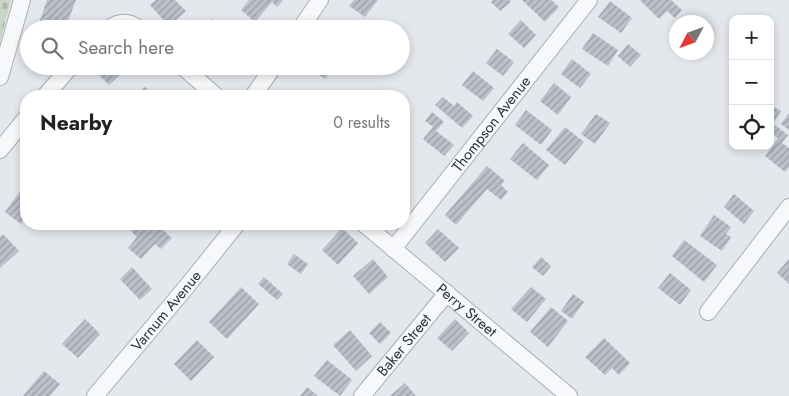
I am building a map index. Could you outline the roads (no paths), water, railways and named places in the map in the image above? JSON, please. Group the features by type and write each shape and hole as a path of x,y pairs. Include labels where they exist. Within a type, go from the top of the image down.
{"street":[{"path":"0,78 22,0"},
{"path":"306,20 320,0"},
{"name":"Thompson Avenue","path":"410,227 589,0"},
{"path":"50,90 63,75"},
{"path":"192,75 209,90"},
{"path":"258,90 268,75"},
{"path":"0,150 20,125"},
{"path":"708,312 789,207"},
{"name":"Varnum Avenue","path":"96,396 232,230"},
{"name":"Perry Street","path":"371,230 569,396"},
{"name":"Thompson Avenue","path":"393,249 408,230"},
{"name":"Baker Street","path":"362,396 447,293"}]}
